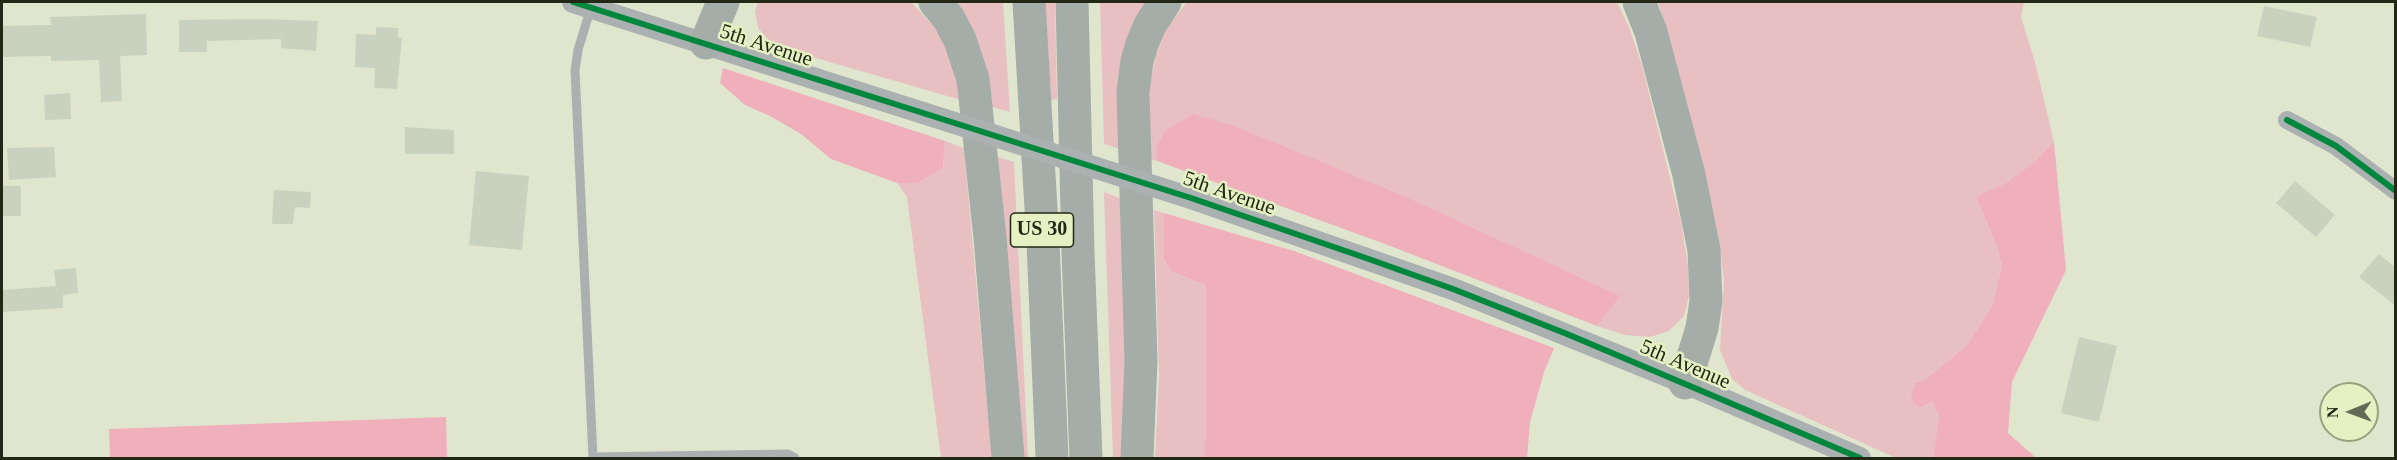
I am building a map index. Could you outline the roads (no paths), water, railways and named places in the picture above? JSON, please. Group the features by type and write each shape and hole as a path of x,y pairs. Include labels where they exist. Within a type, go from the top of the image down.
{"highway":[{"path":"706,44 723,2"},
{"path":"935,2 949,19 960,40 973,79 990,238 1008,459"},
{"name":"US 30","path":"1029,2 1052,459"},
{"name":"US 30","path":"1072,2 1086,459"},
{"path":"1137,459 1141,361 1133,92 1134,76 1142,44 1150,25 1165,2"},
{"path":"1639,2 1651,32 1686,164 1704,250 1707,275 1706,301 1702,328 1685,383"}],"street":[{"name":"5th Avenue","path":"582,4 1191,198 1453,289 1685,383 1860,459"},
{"path":"2287,120 2336,146 2396,191"}],"lane":[{"path":"582,4 575,70 593,458 788,454 793,455 795,459"}]}
